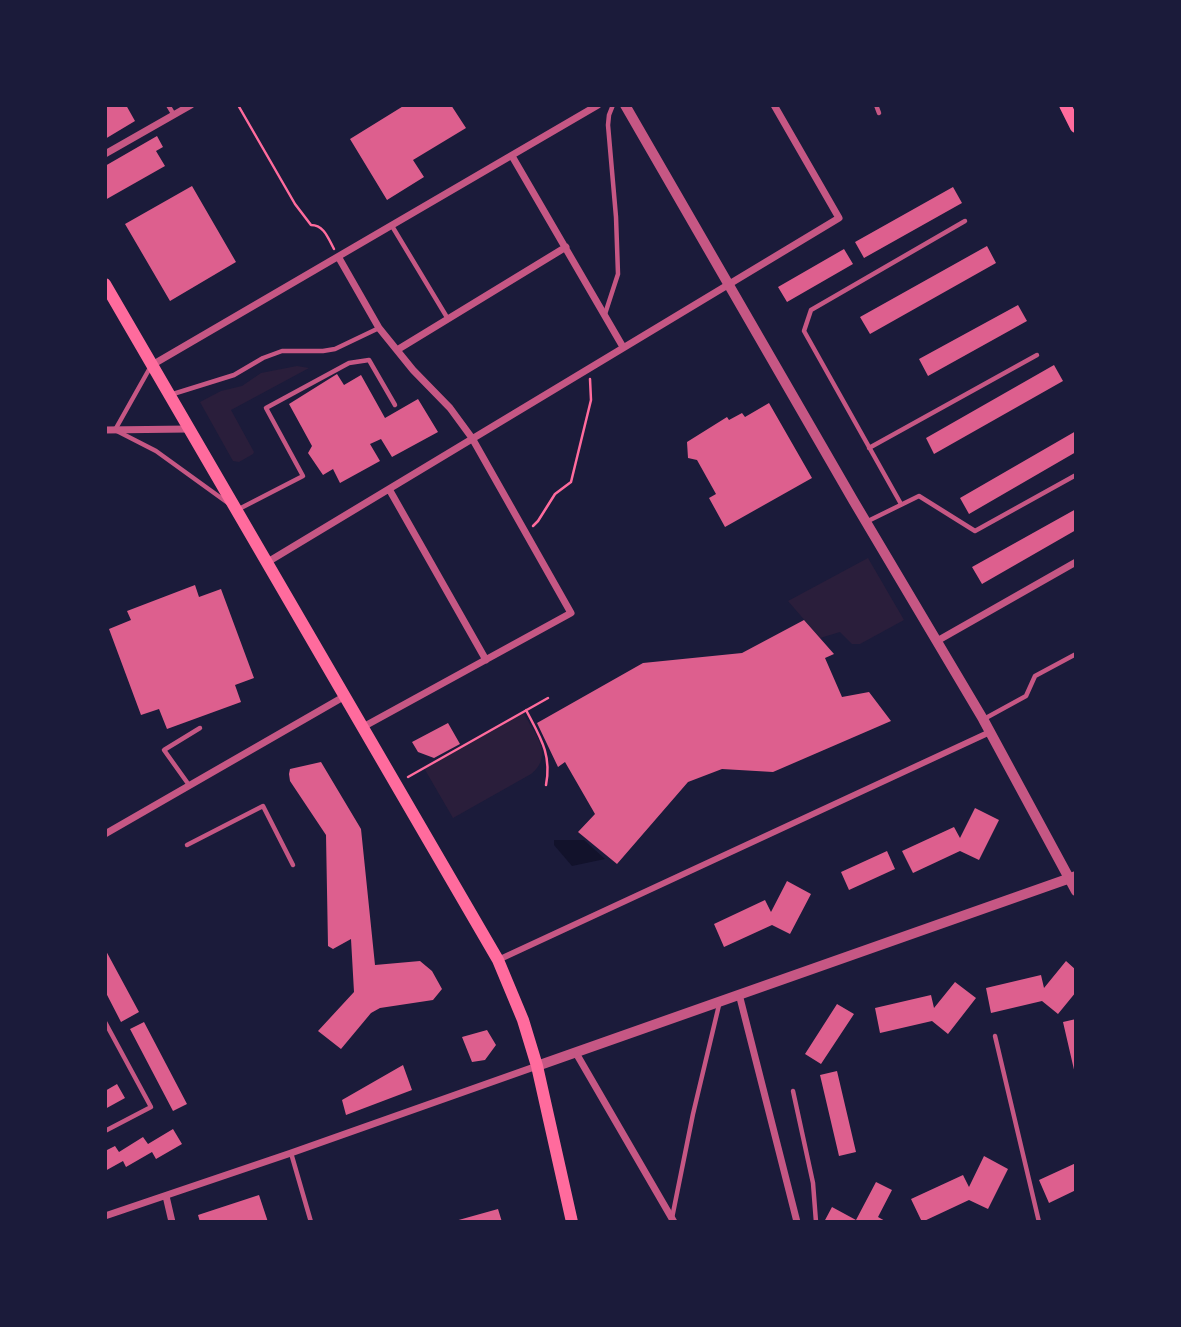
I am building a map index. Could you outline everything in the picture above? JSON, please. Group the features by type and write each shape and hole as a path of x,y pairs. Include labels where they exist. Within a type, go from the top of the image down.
{"main road":[{"path":"1065,105 1076,127"},
{"path":"105,284 498,960 523,1020 537,1066 572,1222"}],"street":[{"path":"105,154 191,105"},
{"path":"152,365 598,105"},
{"path":"625,105 983,719 1073,877 1076,891"},
{"path":"267,563 839,218 774,105"},
{"path":"512,156 623,347"},
{"path":"397,350 566,247"},
{"path":"339,258 379,328 413,370 450,408 472,438 571,613 362,727"},
{"path":"105,430 188,429"},
{"path":"388,489 486,660"},
{"path":"937,641 1076,562"},
{"path":"105,834 345,696"},
{"path":"498,960 990,733"},
{"path":"105,1216 1073,877"},
{"path":"739,994 797,1222"},
{"path":"576,1053 673,1220"},
{"path":"166,1196 172,1222"}],"lane":[{"path":"168,105 174,115"},
{"path":"605,315 618,274 608,125 613,105"},
{"path":"876,105 879,113"},
{"path":"901,504 804,331 811,310 965,221"},
{"path":"392,226 447,319"},
{"path":"169,395 233,375 282,351 335,349 379,328"},
{"path":"869,448 1037,355"},
{"path":"152,365 115,430 156,451 235,509 303,476 266,408 349,363 369,360 395,405"},
{"path":"866,522 919,496 975,531 1076,475"},
{"path":"983,719 1026,696 1035,676 1076,654"},
{"path":"190,786 164,750 200,728"},
{"path":"187,845 263,806 293,865"},
{"path":"673,1220 693,1114 719,1000"},
{"path":"105,1021 151,1107 105,1131"},
{"path":"995,1035 1039,1222"},
{"path":"793,1091 813,1183 816,1222"},
{"path":"291,1153 312,1222"}],"path":[{"path":"238,105 295,204 311,225 317,225 326,232 339,258"},
{"path":"526,532 538,521 555,494 571,482 591,400 588,368"},
{"path":"395,784 548,698"},
{"path":"526,710 546,751 549,770 546,785"}],"shaded area":[{"path":"297,366 309,368 231,410 254,452 239,462 233,461 200,402 221,391 242,386 261,373"},
{"path":"868,558 904,620 860,644 852,644 840,632 820,638 788,601"},
{"path":"523,712 540,744 542,752 538,767 531,774 453,818 424,768"},
{"path":"554,840 584,840 605,859 572,866 554,845"}],"building":[{"path":"105,105 126,105 135,121 105,139"},
{"path":"405,105 451,105 466,128 413,160 424,177 387,200 350,139"},
{"path":"157,136 163,147 156,151 165,166 105,200 105,166"},
{"path":"192,186 236,262 170,301 125,224"},
{"path":"953,187 962,203 864,258 855,242"},
{"path":"987,246 996,263 870,334 860,317"},
{"path":"844,249 853,264 787,302 778,287"},
{"path":"1018,305 1027,321 928,376 919,359"},
{"path":"1054,365 1063,381 934,454 926,438"},
{"path":"337,374 344,385 361,375 385,418 418,399 438,432 392,457 381,439 370,444 380,461 340,483 333,469 323,475 308,453 312,446 289,404"},
{"path":"769,403 812,478 725,527 709,498 716,494 697,460 688,458 687,442 727,417 729,420 742,413 745,417"},
{"path":"1076,431 1076,452 969,514 960,498"},
{"path":"1076,509 1076,530 982,584 972,567"},
{"path":"195,585 199,597 221,589 254,678 235,685 241,702 167,729 159,709 141,715 109,629 131,620 127,611"},
{"path":"804,620 834,654 825,658 842,697 869,692 891,721 773,772 722,769 688,782 617,864 578,832 595,814 565,762 558,767 537,723 643,663 742,653"},
{"path":"448,723 460,744 434,758 418,752 412,742"},
{"path":"321,762 361,829 375,965 420,961 432,971 442,989 433,1000 380,1008 371,1013 341,1049 318,1031 354,992 351,939 333,949 328,946 326,835 290,781 289,774 290,769"},
{"path":"975,808 999,820 979,860 960,851 913,873 902,851 954,827 960,838"},
{"path":"887,851 895,869 849,890 841,872"},
{"path":"787,881 811,894 790,934 772,925 724,947 714,924 765,900 771,912"},
{"path":"105,949 139,1012 121,1022 105,991"},
{"path":"1066,961 1076,970 1076,992 1058,1014 1042,1001 991,1013 986,988 1041,975 1044,988"},
{"path":"955,982 976,998 948,1034 932,1021 880,1033 875,1008 931,995 934,1008"},
{"path":"837,1004 854,1014 821,1064 805,1054"},
{"path":"1076,1019 1076,1074 1075,1074 1063,1022"},
{"path":"144,1022 187,1104 173,1111 130,1029"},
{"path":"487,1030 496,1045 485,1060 472,1062 462,1037"},
{"path":"403,1065 412,1090 346,1115 342,1100"},
{"path":"837,1071 856,1152 839,1156 820,1075"},
{"path":"117,1084 125,1098 105,1109 105,1091"},
{"path":"173,1129 182,1144 156,1159 152,1152 126,1167 123,1161 105,1171 105,1151 115,1146 119,1152 143,1137 148,1144"},
{"path":"984,1156 1008,1169 988,1209 969,1200 922,1222 911,1199 963,1175 969,1187"},
{"path":"1076,1163 1076,1190 1049,1203 1039,1180"},
{"path":"876,1182 892,1190 878,1217 887,1222 824,1222 832,1207 856,1220"},
{"path":"259,1195 268,1222 200,1222 198,1215"},
{"path":"498,1209 502,1222 455,1222 455,1221"}]}
